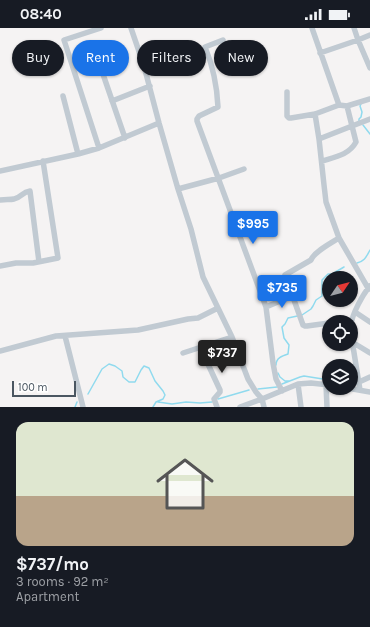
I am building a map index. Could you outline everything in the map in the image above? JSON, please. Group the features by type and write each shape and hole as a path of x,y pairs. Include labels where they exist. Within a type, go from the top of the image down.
{"street":[{"path":"99,148 64,40 101,28"},
{"path":"131,28 150,86 159,123 191,230 203,277 232,337 248,379 262,399 264,407"},
{"path":"312,28 339,105"},
{"path":"354,28 370,68"},
{"path":"320,53 370,35"},
{"path":"214,44 205,47 214,74"},
{"path":"104,76 125,138"},
{"path":"214,76 218,107 199,116 197,121 266,307 272,363 276,379 282,391"},
{"path":"112,101 150,86"},
{"path":"287,92 287,116 289,118 315,114 339,105 347,106 370,99"},
{"path":"63,96 78,154"},
{"path":"322,161 347,153 356,142 347,106"},
{"path":"315,114 326,202 339,238 369,288 354,315"},
{"path":"319,139 370,120"},
{"path":"0,171 99,148 159,123"},
{"path":"0,266 16,263 39,262 58,258 43,161"},
{"path":"178,189 219,178 244,169"},
{"path":"0,200 14,199 25,192 30,191 39,262"},
{"path":"322,324 303,325 285,275 311,260 312,256 339,238"},
{"path":"266,307 292,296"},
{"path":"0,351 56,336 138,330 198,318 218,308"},
{"path":"355,312 370,322"},
{"path":"65,336 83,407"},
{"path":"183,353 232,337"},
{"path":"358,346 370,353"},
{"path":"200,347 220,390 214,399 217,407"},
{"path":"354,351 360,390 370,392"},
{"path":"359,382 370,377"},
{"path":"298,384 301,407"},
{"path":"240,407 298,384 322,384"},
{"path":"327,407 328,395"}],"waterway":[{"path":"359,121 362,112 360,106 361,104"},
{"path":"363,125 370,134"},
{"path":"357,263 364,260 370,250"},
{"path":"276,365 278,359 288,354 289,345 284,338 282,327 288,318 302,315 311,309 316,300 322,296 322,280 328,274 332,274 344,267"},
{"path":"88,394 102,369 109,364 122,371 123,377 129,382 135,382 144,366 149,368 155,381 165,395 163,399 156,402 153,407"},
{"path":"278,373 285,381 290,381"},
{"path":"282,384 304,376 322,379"},
{"path":"258,389 277,387"},
{"path":"218,399 249,390"},
{"path":"75,407 77,402"},
{"path":"158,402 172,404 186,402 212,402"}]}
